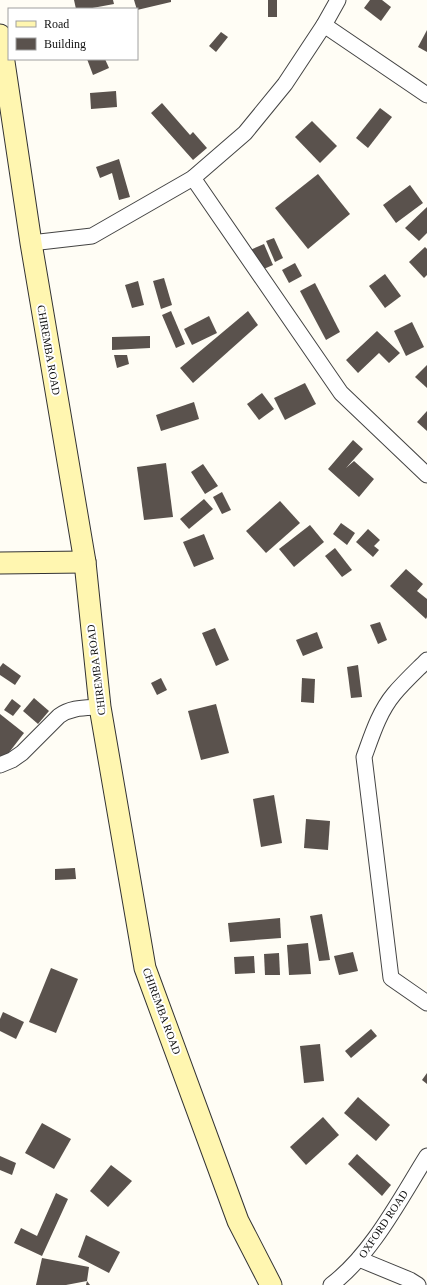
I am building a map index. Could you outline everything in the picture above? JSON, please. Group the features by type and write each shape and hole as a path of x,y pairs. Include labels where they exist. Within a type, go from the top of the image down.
{"main road":[{"name":"CHIREMBA ROAD","path":"0,35 31,243 84,562 100,707 145,968 238,1221 271,1285"},
{"path":"0,563 84,562"}],"street":[{"path":"31,243 92,236 193,178 245,133 285,84 324,25 338,0"},
{"path":"324,25 427,95"},
{"path":"193,178 342,393 427,475"},
{"path":"427,660 393,695 382,711 364,757 391,978 419,999 427,1003"},
{"path":"0,765 12,760 22,753 65,711 74,708 100,707"},
{"name":"OXFORD ROAD","path":"331,1285 359,1260 386,1222 427,1156"},
{"path":"359,1260 418,1285"}],"building":[{"path":"74,0 113,0 114,4 92,8 76,8"},
{"path":"134,0 171,0 171,2 138,10"},
{"path":"268,0 277,0 277,17 268,17"},
{"path":"370,0 382,0 391,7 381,21 364,8"},
{"path":"427,30 427,52 418,47"},
{"path":"221,32 228,37 216,52 209,46"},
{"path":"87,60 105,60 109,68 93,75"},
{"path":"116,91 117,107 91,109 90,93"},
{"path":"162,103 190,135 193,132 207,148 193,160 151,113"},
{"path":"380,108 392,117 368,148 356,138"},
{"path":"312,121 337,146 320,163 295,137"},
{"path":"119,159 130,197 119,200 112,173 100,178 96,167"},
{"path":"318,174 350,214 308,249 275,208"},
{"path":"410,185 423,203 396,223 383,205"},
{"path":"427,207 427,233 419,241 405,228"},
{"path":"274,238 283,258 275,262 266,241"},
{"path":"264,244 273,265 259,271 250,250"},
{"path":"425,247 427,249 427,275 424,278 409,262"},
{"path":"295,263 302,276 289,283 282,270"},
{"path":"385,274 401,296 385,308 369,286"},
{"path":"164,278 172,305 161,309 153,281"},
{"path":"138,281 144,305 132,308 125,285"},
{"path":"315,283 340,332 326,340 300,291"},
{"path":"171,311 185,344 176,348 162,315"},
{"path":"248,311 258,325 193,383 180,368"},
{"path":"209,316 217,333 192,345 184,329"},
{"path":"412,322 424,347 406,356 394,331"},
{"path":"377,331 400,353 389,363 379,353 358,373 346,360"},
{"path":"150,336 150,348 112,350 112,337"},
{"path":"114,355 127,355 129,364 117,368"},
{"path":"427,365 427,388 415,377"},
{"path":"305,383 316,404 285,420 274,398"},
{"path":"262,393 274,409 259,420 247,404"},
{"path":"194,402 199,419 161,431 156,415"},
{"path":"427,411 427,431 417,422"},
{"path":"353,440 363,449 346,468 354,461 374,479 359,497 328,469"},
{"path":"166,463 173,517 144,520 137,467"},
{"path":"203,464 218,486 205,494 191,472"},
{"path":"222,492 231,510 222,514 213,497"},
{"path":"204,499 213,509 189,529 180,519"},
{"path":"280,501 300,523 266,553 246,531"},
{"path":"341,523 355,533 347,545 333,534"},
{"path":"310,525 324,542 294,567 279,549"},
{"path":"368,529 380,540 374,546 379,550 373,557 356,542"},
{"path":"204,534 214,559 194,567 183,542"},
{"path":"335,548 352,570 342,577 325,556"},
{"path":"406,569 423,584 417,591 427,599 426,619 390,586"},
{"path":"380,622 387,640 378,644 370,625"},
{"path":"215,628 229,660 216,666 202,633"},
{"path":"317,632 323,648 303,656 296,640"},
{"path":"3,663 21,676 15,685 0,675 0,667"},
{"path":"358,665 362,697 351,698 347,667"},
{"path":"161,678 167,690 157,695 151,683"},
{"path":"302,678 315,679 314,703 301,702"},
{"path":"34,698 49,711 38,724 23,711"},
{"path":"12,699 21,706 13,716 4,710"},
{"path":"216,704 229,753 201,760 188,711"},
{"path":"0,714 24,733 4,759 0,756"},
{"path":"274,795 282,843 261,847 253,799"},
{"path":"306,819 330,821 328,850 304,848"},
{"path":"75,868 76,879 55,880 55,869"},
{"path":"322,914 330,960 319,961 310,916"},
{"path":"280,918 281,938 230,942 228,923"},
{"path":"308,943 311,974 289,975 287,945"},
{"path":"353,952 358,971 339,975 334,956"},
{"path":"279,953 280,975 265,975 264,954"},
{"path":"254,956 255,973 235,974 234,957"},
{"path":"51,968 78,979 56,1033 29,1022"},
{"path":"3,1012 24,1022 16,1039 0,1031 0,1019"},
{"path":"371,1029 377,1036 351,1058 345,1051"},
{"path":"320,1044 324,1081 304,1083 300,1046"},
{"path":"427,1073 427,1084 422,1080"},
{"path":"358,1097 390,1125 376,1141 344,1113"},
{"path":"323,1117 339,1135 306,1165 290,1147"},
{"path":"42,1123 71,1139 54,1169 25,1153"},
{"path":"357,1154 391,1185 382,1196 348,1164"},
{"path":"0,1156 16,1163 12,1175 0,1170"},
{"path":"111,1165 132,1181 108,1207 90,1191"},
{"path":"56,1193 68,1199 42,1256 14,1243 21,1228 37,1236"},
{"path":"86,1235 120,1252 109,1273 78,1257"},
{"path":"42,1258 89,1267 87,1281 66,1285 36,1285"}]}
